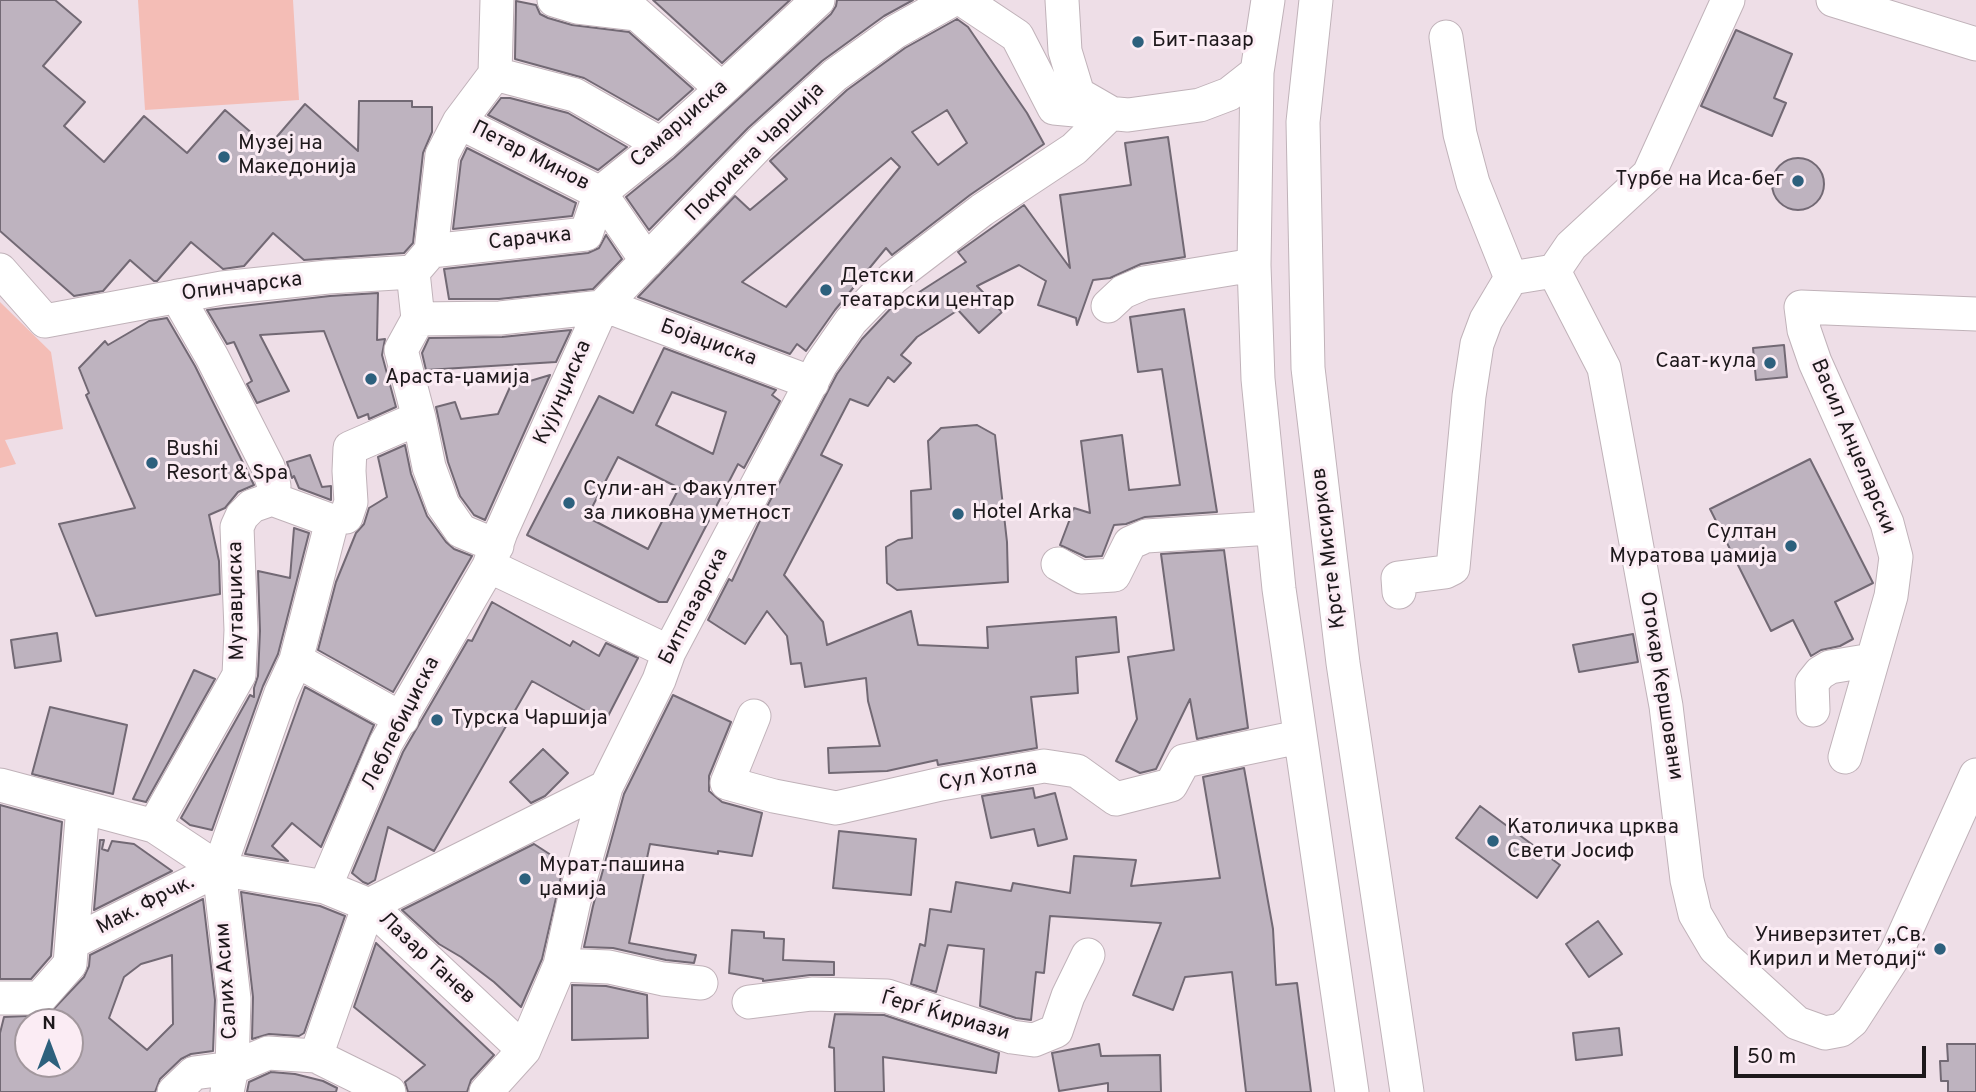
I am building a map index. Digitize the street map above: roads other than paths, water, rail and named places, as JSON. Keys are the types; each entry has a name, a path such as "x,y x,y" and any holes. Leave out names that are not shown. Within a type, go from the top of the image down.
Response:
{"street":[{"path":"497,0 495,74 459,121 442,155 422,262 418,319 401,350 429,467 443,505 461,531 493,556 669,652"},
{"path":"554,0 577,7 637,14 722,89"},
{"name":"Самарџиска","path":"600,193 661,144 818,0"},
{"name":"Покриена Чаршија","path":"658,250 762,141 835,75 895,32 952,0"},
{"path":"964,0 1017,36 1054,108 1128,115 1199,105 1229,94 1258,72"},
{"path":"1062,0 1065,51 1078,94 1111,113"},
{"path":"1268,0 1258,72 1254,265 1258,379 1271,528 1352,1092"},
{"name":"Крсте Мисирков","path":"1316,0 1303,122 1308,368 1343,663 1407,1092"},
{"path":"1398,585 1453,568 1469,396 1477,344 1486,320 1511,278 1554,271 1571,246 1649,174 1728,0"},
{"path":"1833,0 1976,44"},
{"path":"1446,37 1460,134 1474,183 1511,278"},
{"path":"495,74 575,95 661,144"},
{"path":"1199,105 1223,114 1236,125 1256,153"},
{"name":"Битпазарска","path":"486,1092 524,1050 561,965 574,901 606,787 669,652 821,364 851,321 893,278 971,218 1074,149 1111,113"},
{"name":"Петар Минов","path":"459,121 600,193"},
{"path":"600,193 658,250"},
{"name":"Сарачка","path":"422,262 586,234 600,193"},
{"name":"Кујунџиска","path":"493,556 602,307 658,250"},
{"name":"Опинчарска","path":"0,270 45,321 222,288 422,262"},
{"path":"1108,306 1123,292 1144,283 1254,265"},
{"name":"Отокар Кершовани","path":"1554,271 1604,368 1667,706 1686,880 1695,914 1715,948 1797,1023 1825,1033 1841,1030 1852,1020 1896,953 1976,775"},
{"path":"177,296 224,379 268,467 274,486 272,499 332,521 296,660 281,692 219,869"},
{"path":"418,319 500,318 602,307"},
{"name":"Бојаџиска","path":"602,307 628,314 813,383"},
{"name":"Васил Анџеларски","path":"1845,757 1891,596 1896,557 1887,523 1815,362 1804,330 1801,307 1976,314"},
{"path":"346,517 351,502 350,448 419,418"},
{"name":"Мутавџиска","path":"154,826 239,675 237,527 242,516 253,506 272,499"},
{"path":"1058,564 1081,577 1114,575 1130,543 1146,536 1271,528"},
{"name":"Леблебиџиска","path":"325,887 386,743 493,556"},
{"path":"296,660 402,719"},
{"path":"1813,710 1812,683 1820,673 1830,667 1872,660"},
{"path":"239,675 281,692"},
{"name":"Сул Хотла","path":"754,716 727,783 774,796 836,808 941,784 1044,766 1077,771 1116,799 1171,785 1184,761 1299,737"},
{"name":"Лазар Танев","path":"0,785 154,826 219,869 325,887 369,905 524,1050"},
{"path":"316,1056 369,905 606,787"},
{"path":"0,998 40,998 70,964 83,807"},
{"name":"Мак. Фрчк.","path":"73,942 219,869"},
{"name":"Салих Асим","path":"219,869 234,999 230,1080"},
{"name":"Ѓерѓ Ќириази","path":"749,1002 812,995 887,996 1012,1037 1034,1040 1056,1031 1068,996 1088,955"},
{"path":"561,965 609,967 663,979 701,983"},
{"path":"174,1092 194,1073 230,1080 268,1053 316,1056 389,1092"}],"place":[{"name":"Бит-пазар","path":"1138,42"},
{"name":"Музеј на Македонија","path":"224,157"},
{"name":"Турбе на Иса-бег","path":"1798,181"},
{"name":"Детски театарски центар","path":"826,290"},
{"name":"Саат-кула","path":"1770,363"},
{"name":"Араста-џамија","path":"371,379"},
{"name":"Bushi Resort & Spa","path":"152,463"},
{"name":"Сули-ан - Факултет за ликовна уметност","path":"569,503"},
{"name":"Hotel Arka","path":"958,514"},
{"name":"Султан Муратова џамија","path":"1791,546"},
{"name":"Турска Чаршија","path":"437,720"},
{"name":"Католичка црква Свети Јосиф","path":"1493,841"},
{"name":"Мурат-пашина џамија","path":"525,879"},
{"name":"Универзитет „Св. Кирил и Методиј“","path":"1940,949"}]}
